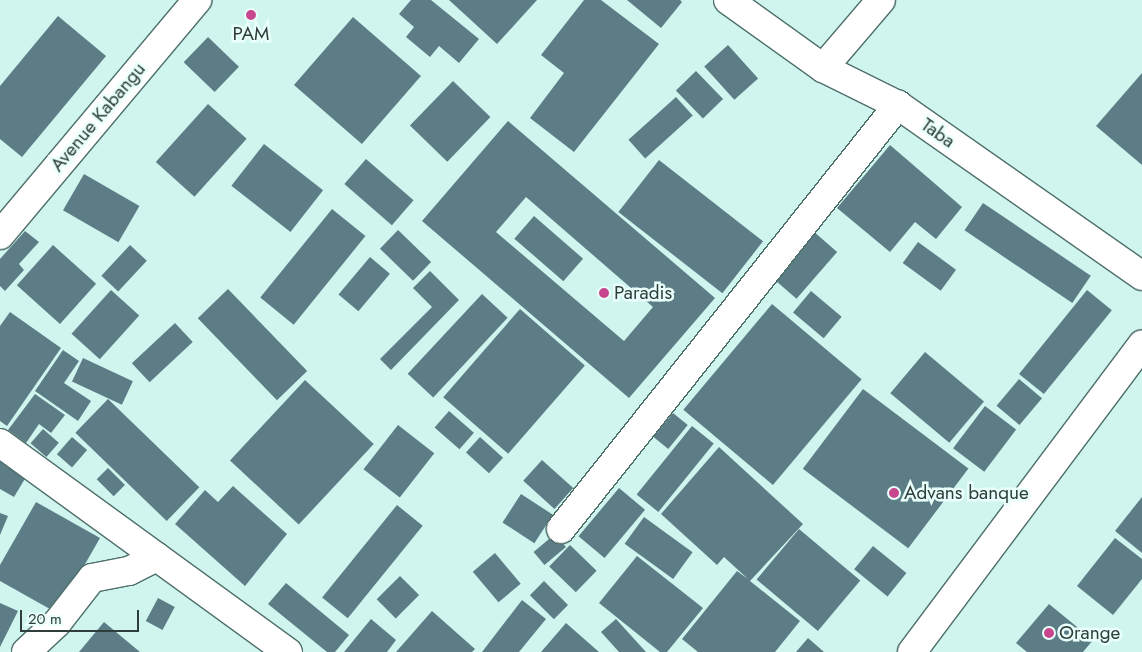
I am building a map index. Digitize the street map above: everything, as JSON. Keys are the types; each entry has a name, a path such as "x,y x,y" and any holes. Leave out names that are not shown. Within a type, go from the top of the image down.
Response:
{"street":[{"name":"Avenue Kabangu","path":"0,235 197,0"},
{"name":"Taba","path":"728,0 823,68 898,105 1142,276"},
{"path":"823,68 881,0"},
{"path":"561,529 898,105"},
{"path":"912,652 1142,344"},
{"path":"0,443 288,652"},
{"path":"26,652 57,623 92,578 130,571 157,557"}],"building":[{"path":"411,0 431,0 479,39 459,63 439,46 430,57 406,37 414,27 399,14"},
{"path":"449,0 537,0 497,44"},
{"path":"584,0 601,0 659,44 574,152 530,118 564,73 541,55"},
{"path":"627,0 680,0 682,2 661,28"},
{"path":"58,16 106,56 22,157 0,139 0,86"},
{"path":"353,17 421,76 362,144 294,85"},
{"path":"208,37 239,67 215,92 184,62"},
{"path":"728,45 758,78 734,100 704,66"},
{"path":"696,71 723,99 703,119 676,90"},
{"path":"1142,73 1142,165 1096,126"},
{"path":"453,81 490,117 447,162 410,126"},
{"path":"676,97 693,116 645,158 628,140"},
{"path":"208,104 247,139 194,197 156,162"},
{"path":"508,121 715,298 629,398 422,221","holes":["526,197 653,307 624,341 496,232"]},
{"path":"264,144 323,190 290,232 231,186"},
{"path":"890,145 962,207 936,239 915,222 890,252 837,208"},
{"path":"366,159 414,200 392,225 344,184"},
{"path":"659,160 763,241 722,293 618,212"},
{"path":"84,174 139,206 118,242 63,210"},
{"path":"983,203 1091,276 1072,303 965,230"},
{"path":"332,209 365,236 294,325 260,298"},
{"path":"534,216 583,259 563,281 514,239"},
{"path":"398,230 431,262 413,281 380,249"},
{"path":"25,231 39,242 19,264 24,270 5,291 0,286 0,259"},
{"path":"813,231 837,252 796,299 772,278"},
{"path":"918,242 956,270 941,291 903,263"},
{"path":"53,245 96,284 60,324 17,285"},
{"path":"130,245 147,261 118,291 101,276"},
{"path":"370,257 390,274 358,311 339,295"},
{"path":"430,271 459,300 391,370 380,359 432,307 413,288"},
{"path":"228,289 307,371 277,400 198,318"},
{"path":"111,290 139,315 100,359 72,334"},
{"path":"1087,290 1112,310 1044,394 1019,374"},
{"path":"811,291 842,317 824,338 793,312"},
{"path":"482,294 508,318 433,398 408,374"},
{"path":"772,304 862,379 773,485 683,410"},
{"path":"520,309 585,365 508,454 443,397"},
{"path":"10,312 61,348 7,426 0,421 0,326"},
{"path":"175,323 193,342 150,382 132,363"},
{"path":"63,350 79,361 64,383 91,401 78,421 35,391"},
{"path":"925,352 984,401 949,443 890,393"},
{"path":"83,358 133,381 122,405 72,382"},
{"path":"1019,379 1042,398 1019,425 997,406"},
{"path":"305,380 374,444 299,525 230,460"},
{"path":"863,389 968,468 908,548 803,469"},
{"path":"35,394 65,415 51,433 39,424 26,443 8,430"},
{"path":"108,399 199,487 167,521 75,433"},
{"path":"985,406 1016,429 984,472 953,448"},
{"path":"449,411 474,433 459,449 435,428"},
{"path":"673,413 688,425 668,449 653,437"},
{"path":"398,425 434,453 400,497 364,469"},
{"path":"692,426 714,444 658,512 637,494"},
{"path":"43,429 59,443 46,457 31,443"},
{"path":"72,437 87,450 72,467 57,454"},
{"path":"480,437 503,458 489,473 466,453"},
{"path":"719,447 803,524 750,581 800,621 775,652 698,652 682,639 737,571 748,579 724,557 717,565 661,514"},
{"path":"0,449 32,467 14,497 0,489"},
{"path":"542,460 573,488 554,509 523,481"},
{"path":"108,468 125,485 114,496 97,479"},
{"path":"233,486 287,534 245,586 175,524 205,490 218,502"},
{"path":"619,488 645,510 605,558 579,536"},
{"path":"521,494 553,515 534,543 502,523"},
{"path":"1142,497 1142,553 1115,531"},
{"path":"36,502 100,538 57,613 0,581 0,565"},
{"path":"397,505 423,526 348,618 322,597"},
{"path":"0,513 8,516 0,535"},
{"path":"644,517 693,552 673,579 625,544"},
{"path":"799,529 860,580 818,631 757,580"},
{"path":"555,534 566,547 544,565 534,552"},
{"path":"1115,538 1142,559 1142,579 1113,615 1077,586"},
{"path":"570,545 597,571 576,592 549,567"},
{"path":"873,546 906,573 888,596 854,569"},
{"path":"495,553 521,584 498,602 473,572"},
{"path":"637,556 703,608 667,652 660,652 599,603"},
{"path":"400,576 419,595 396,618 377,599"},
{"path":"544,581 568,605 554,619 530,595"},
{"path":"286,583 349,635 335,652 327,652 268,604"},
{"path":"158,598 175,607 163,630 146,621"},
{"path":"522,600 546,619 519,652 482,652"},
{"path":"0,603 18,611 0,647"},
{"path":"1049,604 1093,640 1083,652 1027,652 1016,643"},
{"path":"432,611 475,649 472,652 396,652"},
{"path":"371,619 396,640 387,652 344,652"},
{"path":"616,619 646,652 619,652 601,632"},
{"path":"104,622 140,652 79,652"},
{"path":"566,623 599,652 541,652"},
{"path":"808,638 824,652 796,652"}],"place":[{"name":"PAM","path":"251,15"},
{"name":"Paradis","path":"604,293"},
{"name":"Advans banque","path":"894,493"},
{"name":"Orange","path":"1049,633"}]}
